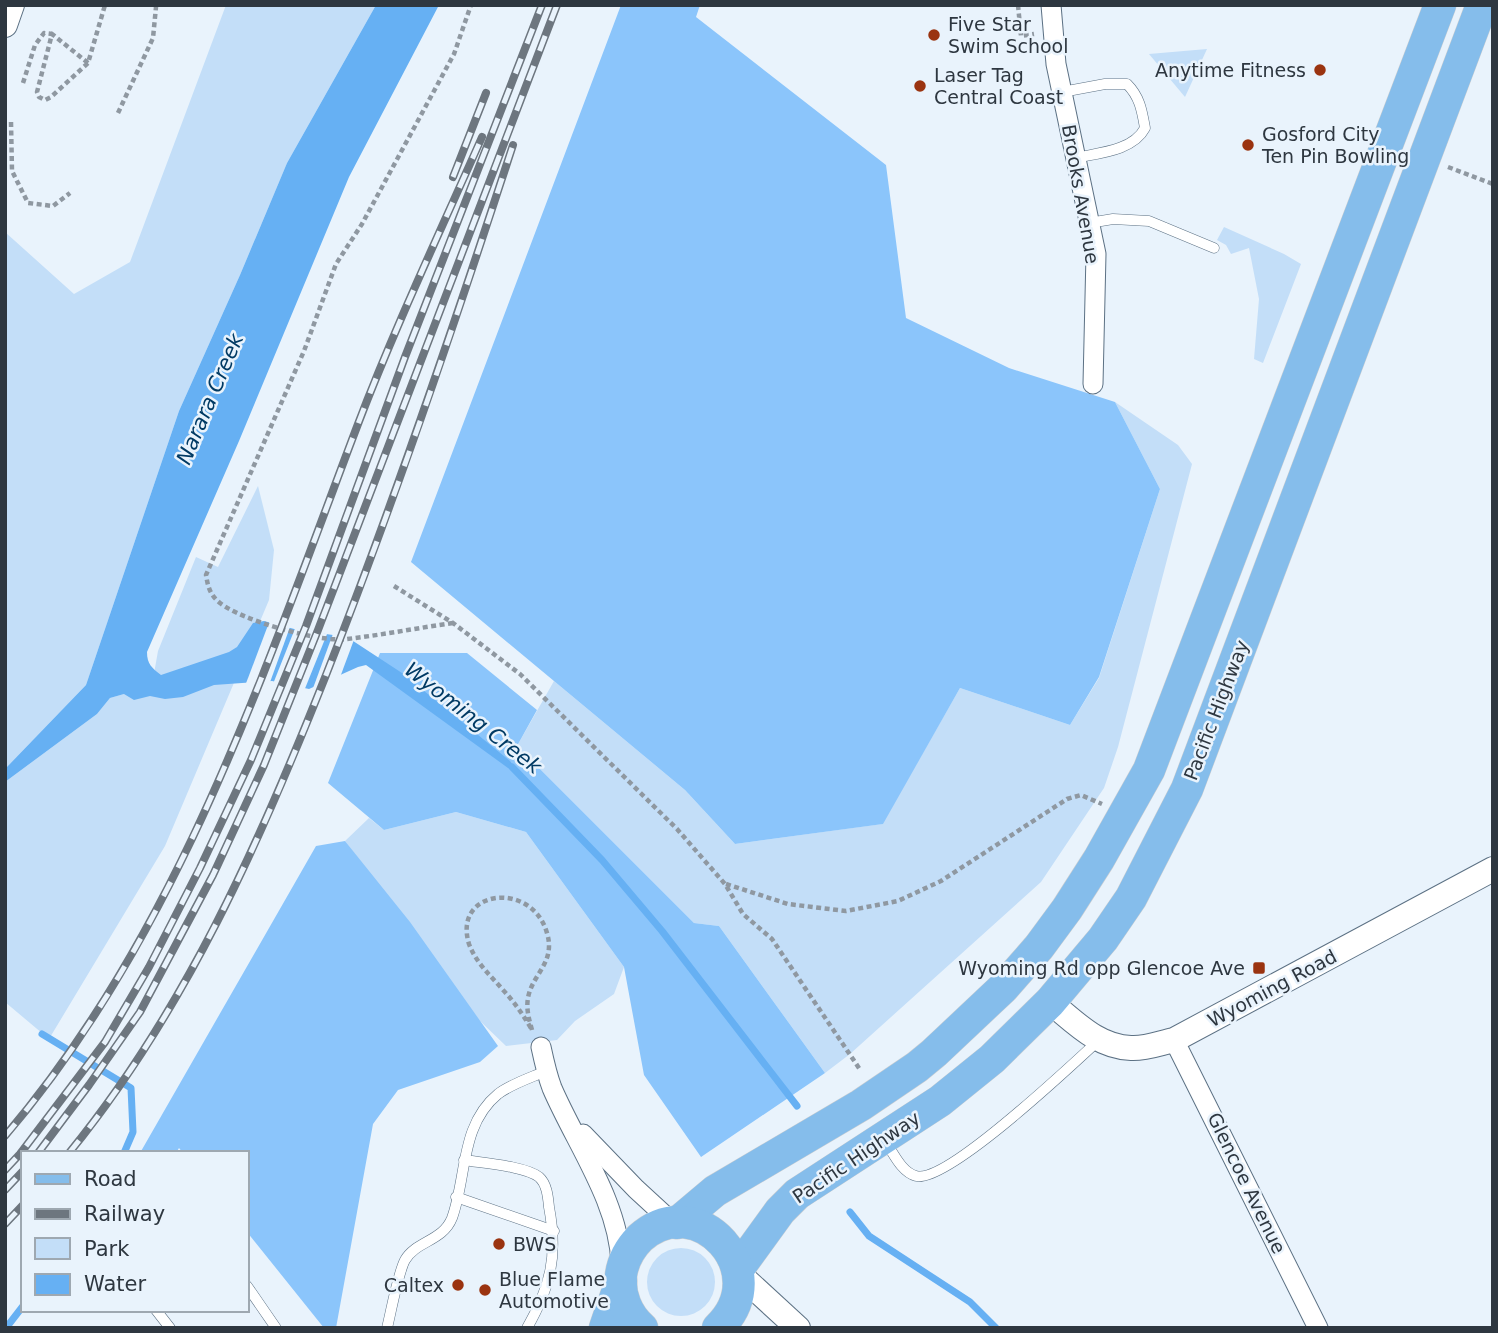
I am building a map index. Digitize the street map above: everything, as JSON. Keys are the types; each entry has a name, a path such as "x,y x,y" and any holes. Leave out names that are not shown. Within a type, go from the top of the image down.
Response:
{"main road":[{"name":"Pacific Highway","path":"621,1277 628,1254 639,1239 655,1228 675,1223 715,1191 860,1105 934,1054 1003,988 1068,909 1149,770 1440,5"},
{"name":"Pacific Highway","path":"738,1271 780,1212 797,1194 940,1101 992,1059 1050,1002 1103,939 1131,898 1187,789 1482,5"},
{"path":"934,1054 966,1042 1006,1010 1021,1002 1037,998 1050,1002"},
{"path":"675,1223 701,1227 718,1237 730,1251 738,1271 739,1288 734,1306 718,1328"},
{"path":"605,1328 621,1277"},
{"path":"621,1277 627,1309 642,1328"}],"street":[{"path":"5,25 12,5"},
{"name":"Brooks Avenue","path":"1051,5 1052,31 1062,93 1096,254 1093,384"},
{"name":"Wyoming Road","path":"1050,1002 1099,1040 1131,1048 1174,1040 1493,869"},
{"path":"536,1038 546,1071 585,1153 616,1228 621,1252 621,1277"},
{"name":"Glencoe Avenue","path":"1174,1040 1318,1328"},
{"path":"566,1115 636,1189 675,1223"},
{"path":"738,1271 797,1328"}],"lane":[{"path":"1062,93 1105,83 1127,85 1136,93 1141,107 1144,128 1136,140 1127,145 1075,158"},
{"path":"1089,223 1113,219 1149,220 1214,248"},
{"path":"883,1139 904,1169 916,1176 927,1176 980,1143 1042,1094 1099,1040"},
{"path":"387,1328 405,1261 414,1251 443,1233 452,1218 475,1123 491,1101 505,1089 546,1071"},
{"path":"464,1160 527,1171 538,1176 546,1188 554,1231 551,1275 540,1305 527,1328"},
{"path":"456,1197 554,1231"},
{"path":"248,1287 276,1328"},
{"path":"158,1312 170,1328"}],"path":[{"path":"52,34 37,92 39,97 45,100 88,63 105,5"},
{"path":"118,113 153,38 156,7 153,5"},
{"path":"453,623 344,640 290,631 250,620 220,603 209,592 206,575 304,351 336,264 362,224 454,54 471,5"},
{"path":"1018,5 1021,36 1052,31"},
{"path":"23,83 34,45 44,33 52,34 88,63"},
{"path":"11,121 12,171 28,203 53,206 70,193"},
{"path":"1425,158 1493,184"},
{"path":"394,586 453,623 520,674 677,829 725,884 743,914 772,939 861,1071"},
{"path":"725,884 788,904 846,911 898,901 941,881 1067,799 1081,795 1103,805"},
{"path":"497,897 513,897 530,906 547,933 547,960 528,996 528,1015 536,1038 515,1004 479,962 468,938 467,925 472,912 481,904 497,897"}],"green space":[{"path":"226,5 376,5 287,163 179,411 86,685 5,769 5,232 74,294 130,262"},
{"path":"1207,49 1185,97 1149,54"},
{"path":"1224,227 1301,264 1263,363 1254,359 1259,299 1249,248 1231,254 1226,245 1217,240"},
{"path":"1115,402 1178,445 1192,464 1118,747 1104,788 1041,882 850,1054 825,1073 719,926 694,923 517,746 554,681 685,790 735,844 882,824 960,688 1070,725 1099,678 1160,489"},
{"path":"258,486 274,550 269,600 165,846 49,1039 5,1002 5,782 97,714 110,698 124,694 150,696 158,651 196,557 218,567"},
{"path":"456,812 526,832 624,967 614,994 575,1021 557,1040 506,1046 480,1021 345,841 369,818 384,830"},
{"path":"674,1248 688,1248 700,1253 710,1263 715,1282 710,1301 700,1311 688,1316 674,1316 662,1311 652,1301 647,1289 647,1275 652,1263 662,1253"}],"shaded area":[{"path":"621,5 700,5 696,17 886,165 906,318 1009,368 1115,402 1160,489 1099,677 1070,725 960,688 883,824 735,844 685,790 411,562"},
{"path":"380,653 467,653 537,710 517,746 694,923 719,926 825,1073 701,1157 644,1075 624,967 526,832 456,812 384,830 328,783"},
{"path":"345,841 410,922 498,1046 480,1062 398,1090 373,1124 336,1328 324,1328 248,1233 248,1151 181,1151 179,1148 177,1151 141,1151 316,846"}],"water":[{"name":"Narara Creek","path":"376,5 439,5 349,177 147,656 151,665 161,675 229,652 237,647 253,623 264,621 298,630 347,637 402,673 510,761 518,772 508,768 366,665 309,689 272,681 214,685 183,697 165,699 150,696 134,700 124,694 110,698 97,714 5,782 5,769 86,685 179,411 287,163"}],"pier":[{"path":"270,620 290,627 269,685 245,686"},
{"path":"296,626 327,634 304,691 273,684"},
{"path":"334,631 355,637 339,680 312,691"}],"waterway":[{"name":"Wyoming Creek","path":"512,767 602,860 662,931 797,1106"},
{"path":"42,1034 131,1088 133,1132 125,1151"},
{"name":"Wyoming Creek","path":"850,1212 869,1236 970,1302 996,1328"},
{"path":"6,1328 21,1309"}],"railway":[{"path":"22,1151 105,1042 149,967 251,760 306,626 405,357 542,5"},
{"path":"40,1151 140,1012 213,875 264,765 557,5"},
{"path":"453,177 486,93"},
{"path":"5,1136 67,1057 121,973 169,886 212,796 288,611 372,388 482,137"},
{"path":"71,1151 111,1099 184,984 216,924 274,801 376,543 447,345 513,145"},
{"path":"5,1170 21,1153"},
{"path":"5,1190 21,1173"},
{"path":"5,1224 21,1207"}],"place":[{"name":"Five Star Swim School","path":"934,35"},
{"name":"Anytime Fitness","path":"1320,70"},
{"name":"Laser Tag Central Coast","path":"920,86"},
{"name":"Gosford City Ten Pin Bowling","path":"1248,145"},
{"name":"Wyoming Rd opp Glencoe Ave","path":"1259,968"},
{"name":"BWS","path":"499,1244"},
{"name":"Caltex","path":"458,1285"},
{"name":"Blue Flame Automotive","path":"485,1290"}]}
